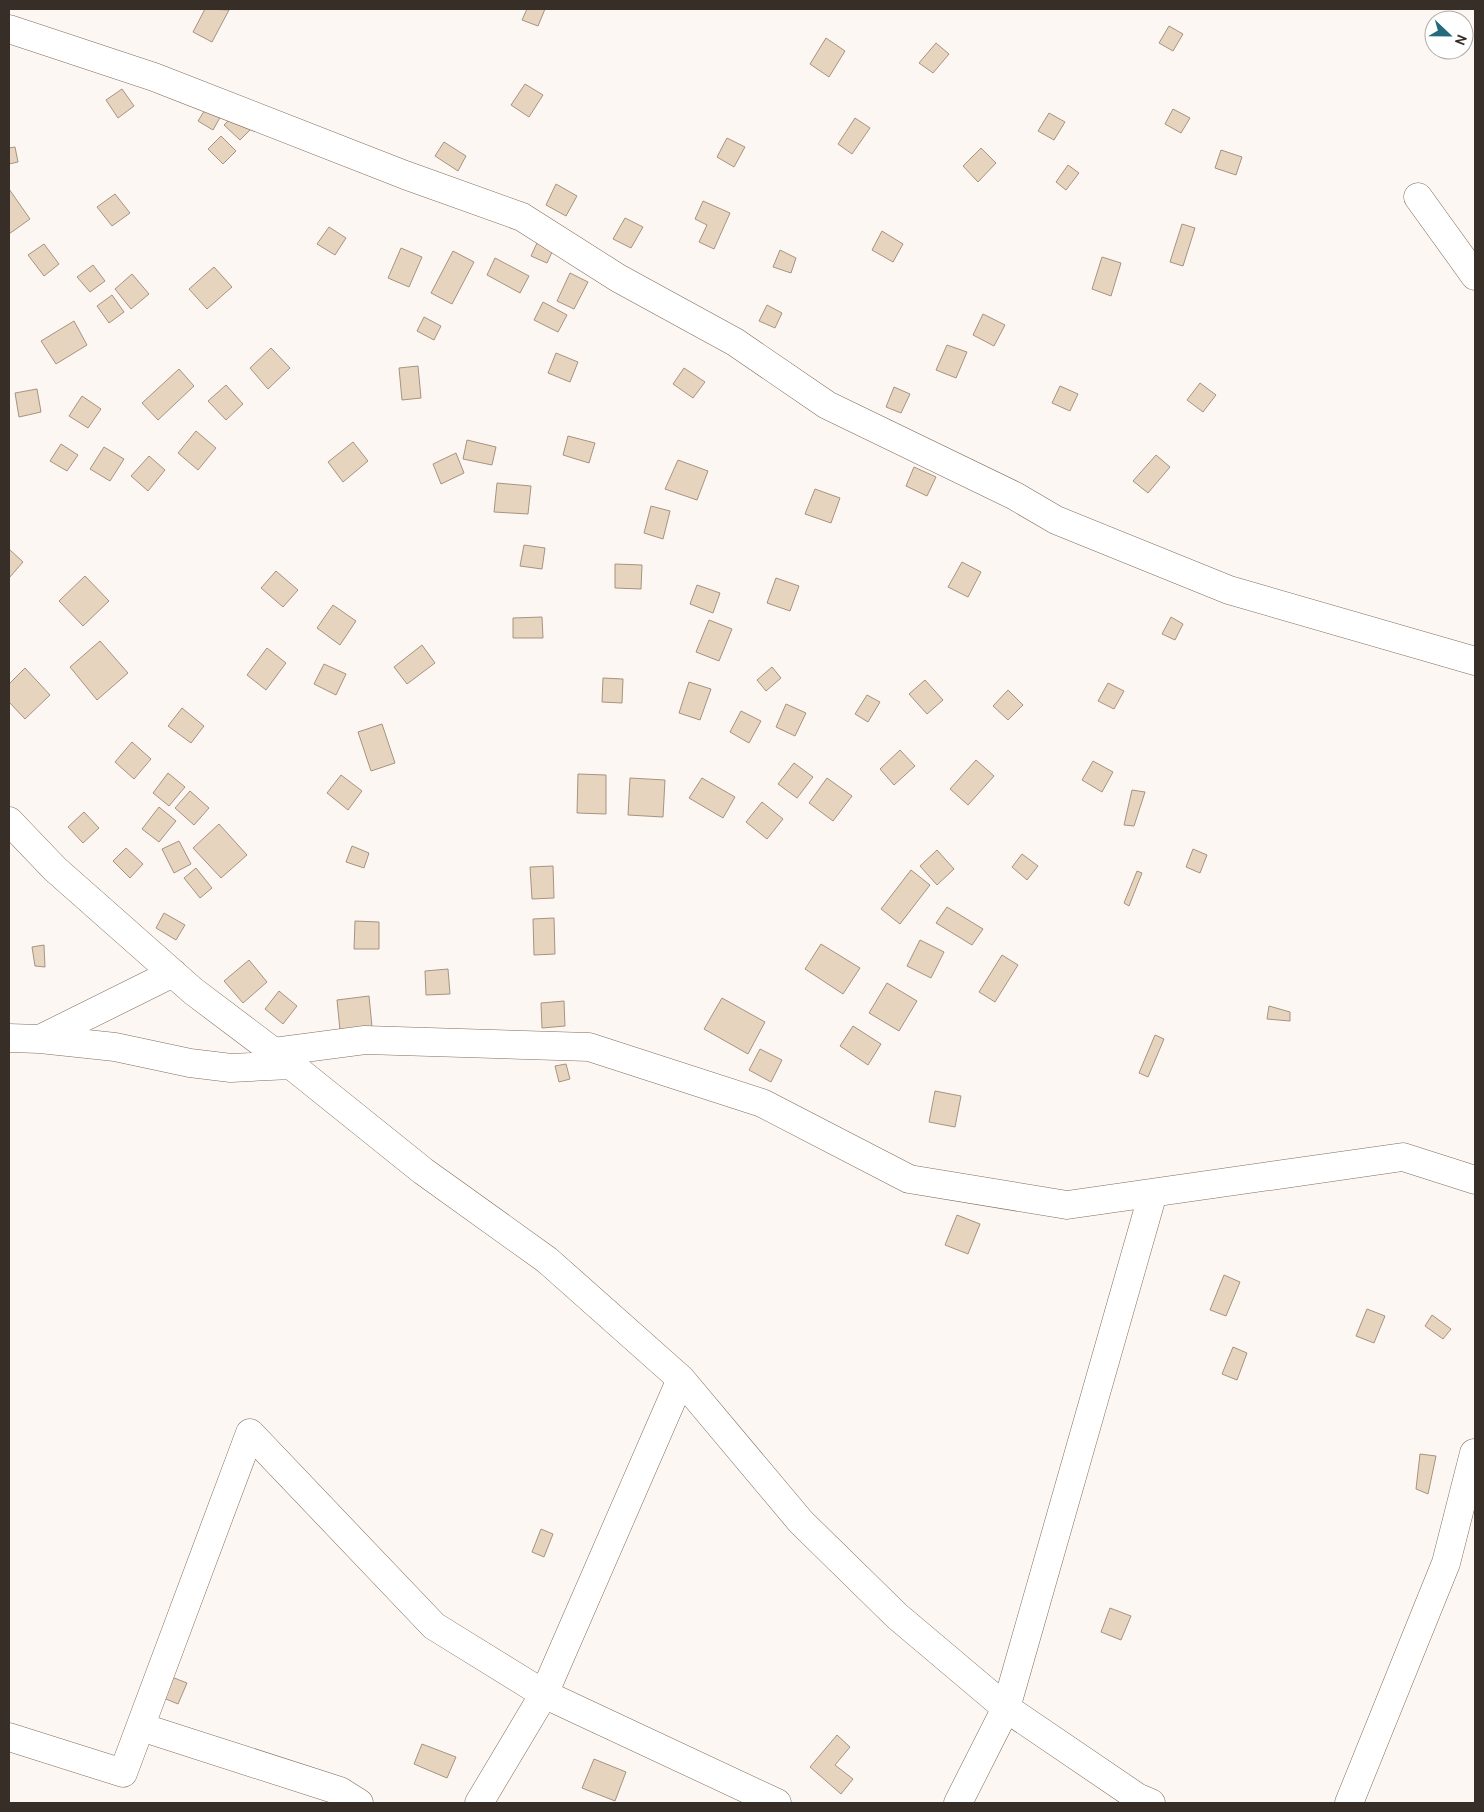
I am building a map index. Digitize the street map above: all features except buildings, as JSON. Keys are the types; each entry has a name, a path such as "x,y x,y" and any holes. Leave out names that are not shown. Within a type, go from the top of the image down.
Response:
{"street":[{"path":"9,29 154,77 405,175 522,217 618,278 735,342 827,405 1015,496 1056,520 1229,590 1475,661"},
{"path":"1418,197 1475,276"},
{"path":"9,821 55,868 193,991 282,1058 423,1172 547,1260 680,1379 801,1522 898,1616 1006,1708 1137,1797 1151,1803"},
{"path":"9,1053 173,973"},
{"path":"9,1038 40,1039 115,1047 231,1068 365,1040 589,1047 762,1103 909,1178 1067,1205 1403,1157 1475,1180"},
{"path":"958,1803 1006,1708 1153,1193"},
{"path":"479,1803 544,1694 680,1379"},
{"path":"9,1736 123,1773 250,1432 434,1626 544,1694 777,1803"},
{"path":"1349,1803 1446,1563 1474,1454"},
{"path":"140,1727 340,1791 359,1803"}]}
